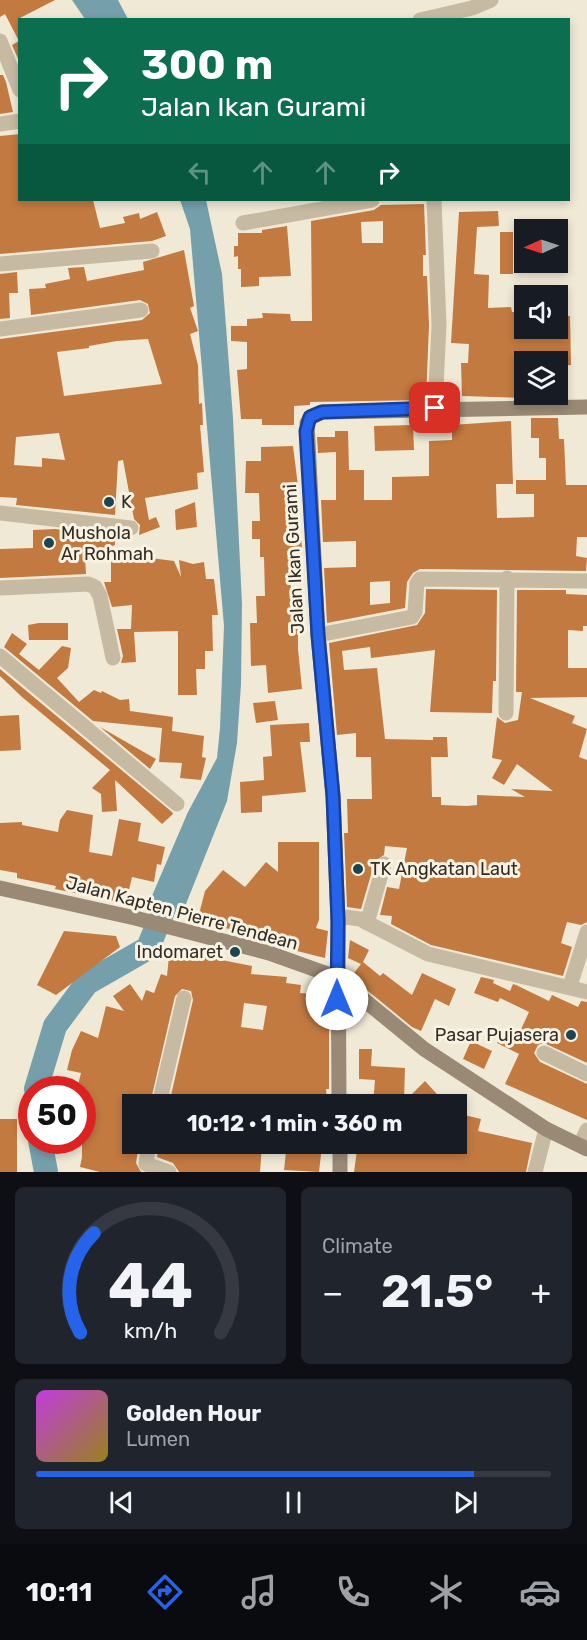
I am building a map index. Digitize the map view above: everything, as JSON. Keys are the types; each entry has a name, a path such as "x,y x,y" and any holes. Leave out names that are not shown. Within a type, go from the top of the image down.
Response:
{"main road":[{"name":"Jalan Ikan Gurami","path":"339,1094 336,977 338,921 333,796 318,635 306,431 310,417 322,412 435,408 587,407"},
{"name":"Jalan Kapten Pierre Tendean","path":"0,888 135,918 269,953 336,977 424,1049 546,1129 583,1147"},
{"path":"339,1154 340,1172"}],"street":[{"path":"429,18 472,8 491,0"},
{"path":"0,40 18,85"},
{"path":"0,124 18,121"},
{"path":"243,223 366,201"},
{"path":"434,201 439,325 435,408"},
{"path":"0,264 152,250"},
{"path":"0,329 141,310"},
{"path":"0,513 131,528"},
{"path":"318,635 414,616 417,583 420,579 507,578 587,581"},
{"path":"506,713 507,578"},
{"path":"0,588 92,584 100,596 113,658"},
{"path":"0,656 177,804"},
{"path":"367,923 384,864"},
{"path":"338,921 351,918 367,923 428,954 570,986 587,992"},
{"path":"570,986 587,932"},
{"path":"161,1094 184,998"},
{"path":"544,1053 587,1074"},
{"path":"535,1172 546,1129"},
{"path":"583,1147 587,1130"},
{"path":"148,1154 146,1164 170,1172"}],"water":[{"path":"72,0 118,0 127,18 84,18"},
{"path":"180,201 206,201 222,274 233,418 242,604 241,684 237,743 227,801 182,914 148,905 188,812 217,758 224,626 190,229"}],"building":[{"path":"0,0 55,0 18,18 18,39 5,14 0,17"},
{"path":"18,42 18,58 12,45"},
{"path":"0,75 3,75 6,82 13,112 0,114"},
{"path":"18,134 18,201 93,201 100,228 125,223 123,217 139,213 140,219 157,212 166,236 152,241 0,254 0,136"},
{"path":"424,204 426,255 423,255 423,276 427,276 429,325 426,400 310,402 310,405 294,406 294,425 262,425 262,419 241,419 237,370 247,369 247,342 231,341 231,326 247,326 247,319 263,318 262,313 290,314 291,321 312,321 311,221 374,210 381,205","holes":["383,221 383,243 362,243 361,222"]},
{"path":"498,211 499,226 477,227 474,274 489,275 488,308 511,307 514,312 514,339 568,339 568,316 570,316 571,365 568,365 568,351 514,351 514,398 462,396 461,363 468,363 469,344 451,343 459,212"},
{"path":"287,226 291,276 259,277 259,286 241,287 238,256 234,257 234,246 238,246 238,233 262,233 262,230"},
{"path":"500,232 513,232 513,274 500,274"},
{"path":"184,250 194,306 190,308 198,331 190,334 198,365 199,404 202,403 203,425 200,425 204,472 197,473 198,489 145,498 149,520 156,517 160,527 139,535 140,525 134,519 123,460 118,461 115,515 16,505 17,498 0,497 0,339 142,320 150,313 148,304 140,300 31,315 29,289 46,288 45,284 70,279 68,268 84,267 87,281 144,270 143,262","holes":["148,339 162,384 64,396 57,352 89,348 89,346 117,341","59,433 65,460 42,458 42,467 14,465 16,437"]},
{"path":"17,272 18,293 9,293 10,318 0,319 0,274"},
{"path":"531,418 558,418 559,439 564,439 566,485 587,485 587,537 577,537 576,556 587,558 586,571 420,569 413,573 407,582 405,608 327,623 324,568 356,567 356,541 323,542 321,500 336,500 336,452 318,453 317,437 335,437 335,431 348,431 349,470 364,470 364,500 392,500 392,477 429,476 429,441 452,440 452,425 511,421 513,484 496,484 497,518 534,517 534,494 516,494 516,480 546,480 546,458 539,458 539,438 531,438","holes":["390,581 390,603 370,605 370,582"]},
{"path":"413,425 414,450 375,451 374,426"},
{"path":"293,446 298,486 297,537 301,536 302,548 300,566 290,567 291,595 301,595 302,613 298,613 298,649 302,689 268,693 266,665 251,666 250,623 257,623 256,596 265,596 264,557 260,557 260,539 252,539 252,521 260,521 259,493 245,493 246,461 261,461 261,447"},
{"path":"195,502 197,527 176,530 175,510"},
{"path":"55,529 115,536 115,545 85,557 86,574 0,578 0,549 33,548 33,530"},
{"path":"135,556 174,561 181,577 179,560 193,564 204,562 206,579 214,579 218,615 212,615 213,651 205,651 205,669 196,669 197,695 178,695 178,631 134,632 136,662 121,663 123,656 117,629 131,629 132,605 112,607 104,582 111,582 111,557"},
{"path":"426,589 497,590 496,681 493,681 492,713 430,712 435,650 371,658 370,647 342,651 344,670 377,668 385,739 433,740 433,737 447,737 448,757 431,757 432,797 441,797 441,805 467,806 477,805 477,795 525,797 511,789 553,791 517,764 504,785 492,778 502,760 492,758 497,717 505,723 518,720 522,692 516,692 517,590 566,590 566,594 587,595 587,626 583,626 583,631 568,630 568,668 587,668 587,697 530,698 575,716 572,723 587,729 579,757 587,760 587,922 581,925 567,922 561,943 572,947 563,976 431,945 391,924 392,916 380,915 387,887 399,889 407,848 385,846 384,855 375,861 361,909 347,907 344,833 348,833 347,799 372,799 371,757 356,757 356,733 337,735 329,643 417,625 425,613"},
{"path":"68,623 68,640 29,640 28,625"},
{"path":"12,633 27,644 19,654 39,670 62,646 71,648 68,668 57,678 79,702 94,690 101,693 102,691 120,700 129,699 130,711 173,717 172,731 204,736 202,757 206,758 201,780 180,778 182,763 159,762 162,728 93,721 4,647"},
{"path":"0,669 173,814 162,824 115,780 117,811 102,812 101,794 92,788 110,770 22,697 0,676"},
{"path":"275,701 278,720 256,723 253,703"},
{"path":"19,715 21,750 0,751 0,716"},
{"path":"309,723 310,742 300,742 306,792 262,796 262,812 241,813 240,782 264,780 263,757 272,756 270,725"},
{"path":"100,727 156,759 150,769"},
{"path":"67,810 93,815 89,852 112,856 119,819 141,823 138,841 165,847 161,865 157,864 154,882 132,877 126,903 55,889 56,886 17,878 17,873 0,870 0,823 22,822 22,825 58,832 60,820"},
{"path":"278,842 319,842 319,920 316,928 328,931 325,958 285,948 266,940 266,937 197,922 205,891 223,870 245,887 266,862 278,872"},
{"path":"64,931 116,936 120,947 56,995 37,985"},
{"path":"350,940 369,950 363,962 380,976 383,973 412,995 422,973 456,989 449,1006 435,999 421,1031 412,1027 351,977 361,964 348,958"},
{"path":"196,955 252,966 251,974 287,977 286,983 301,985 300,993 315,994 314,1000 322,1003 321,1014 326,1013 327,1025 329,1025 329,1089 326,1089 326,1094 171,1094 193,1000 191,991 182,989 175,996 152,1094 122,1094 122,1154 137,1154 136,1163 141,1172 100,1172 80,1167 82,1154 96,1154 96,1076 80,1076 81,1073 67,1070 72,1050 81,1031 98,1038 106,1006 124,1011 113,996 130,984 142,1001 146,990 154,993 161,974 167,976 169,956 195,959","holes":["244,1003 267,1006 263,1030 241,1027"]},
{"path":"481,977 494,980 493,983 510,991 513,984 516,985 549,1001 552,995 578,1007 581,1001 587,1002 587,1063 544,1043 538,1045 534,1053 540,1062 587,1084 587,1120 505,1084 519,1054 497,1043 503,1031 517,1038 529,1012 500,998 498,1002 474,993"},
{"path":"471,1041 492,1051 484,1069 463,1059"},
{"path":"359,1049 372,1049 371,1066 405,1068 404,1094 374,1094 375,1080 359,1079"},
{"path":"425,1081 437,1094 412,1094"},
{"path":"467,1116 481,1119 478,1131 532,1143 526,1172 354,1172 356,1154 467,1154"},
{"path":"0,1119 17,1119 17,1172 0,1172"},
{"path":"157,1154 261,1154 260,1172 179,1172 173,1163 157,1157"},
{"path":"286,1154 321,1154 319,1172 284,1170"}],"waterway":[{"path":"40,1076 55,1026 87,983 148,948 176,879"},
{"path":"43,1154 46,1172"}],"place":[{"name":"K","path":"109,502"},
{"name":"Mushola Ar Rohmah","path":"49,543"},
{"name":"TK Angkatan Laut","path":"358,869"},
{"name":"Indomaret","path":"235,952"},
{"name":"Pasar Pujasera","path":"571,1035"}],"route":[{"path":"337,999 338,921 333,796 318,635 307,423 310,417 322,412 435,408"}]}
